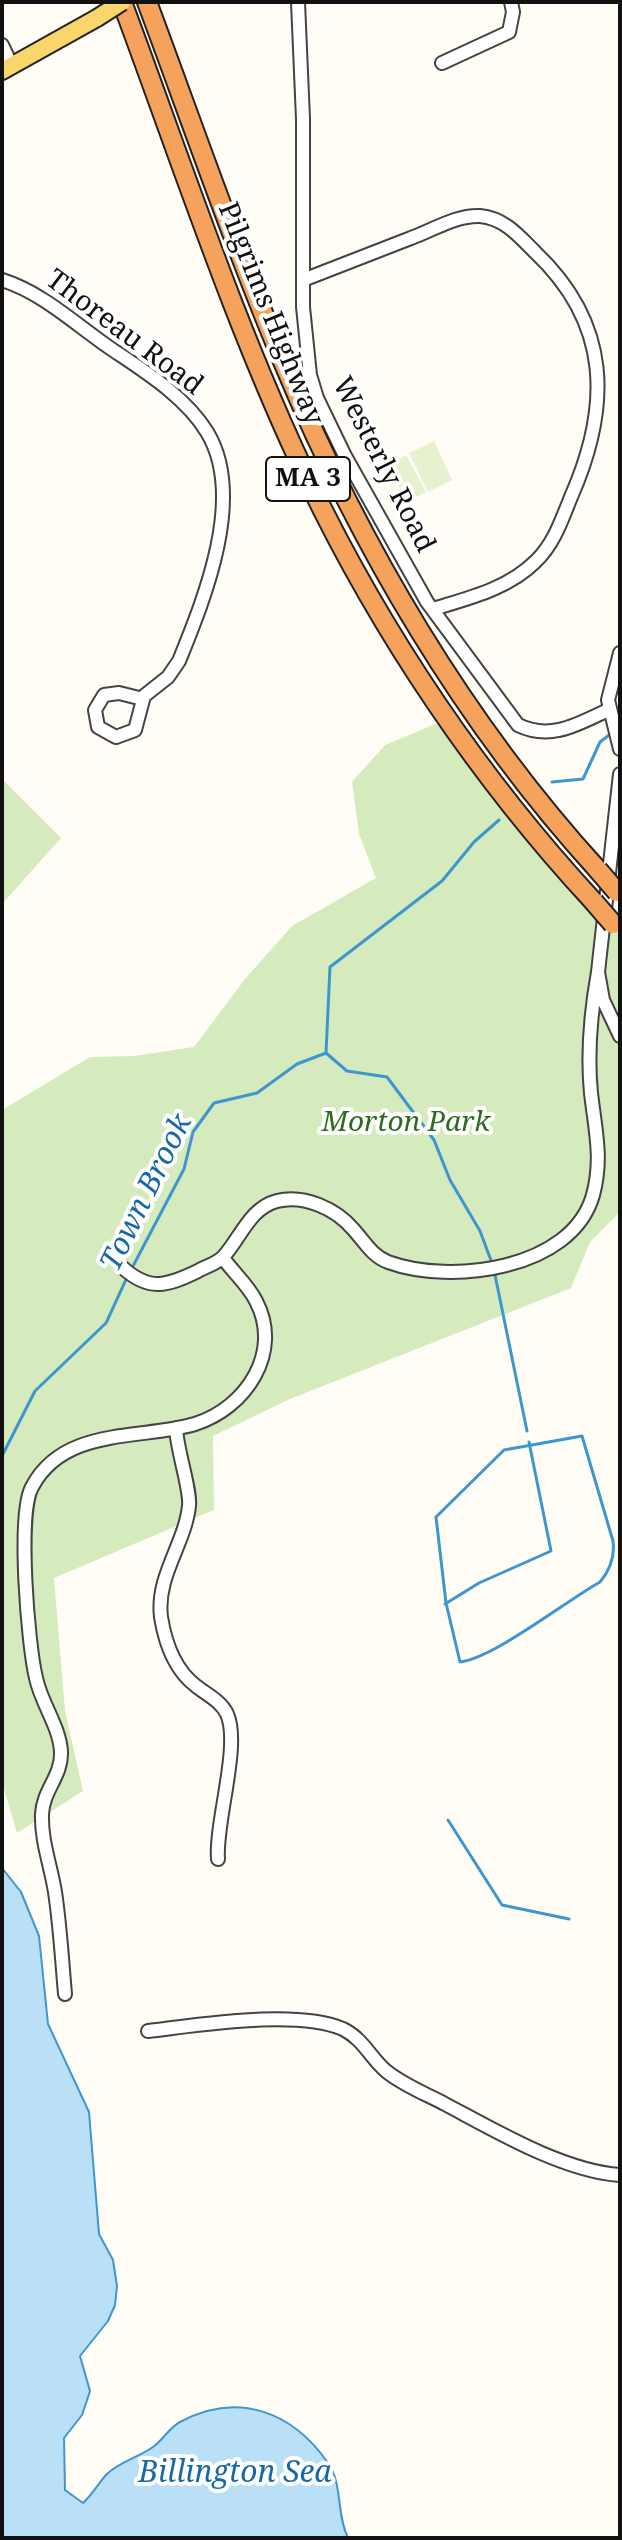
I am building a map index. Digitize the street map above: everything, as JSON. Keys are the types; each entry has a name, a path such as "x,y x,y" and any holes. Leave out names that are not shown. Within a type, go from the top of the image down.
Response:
{"highway":[{"name":"Pilgrims Highway","path":"122,2 230,296 310,484 420,677 514,808 617,928"},
{"name":"Pilgrims Highway","path":"147,2 283,363 360,527 431,647 474,710 520,775 618,894"}],"main road":[{"path":"7,68 122,2"}],"street":[{"name":"Westerly Road","path":"298,2 303,119 303,280 310,375 317,398 345,456 433,609 518,725 533,732 547,733 609,714"},
{"path":"442,63 509,32 511,2"},
{"path":"2,45 7,68"},
{"path":"303,280 457,219 485,216 505,224 554,271 575,302 591,336 599,380 596,423 579,481 553,539 535,562 516,578 488,592 433,609"},
{"name":"Thoreau Road","path":"2,280 27,289 146,372 197,418 217,451 223,506 212,564 179,661 143,699"},
{"path":"619,745 609,714 610,683 620,653"},
{"path":"122,1267 133,1277 151,1285 172,1284 223,1258 257,1212 277,1201 297,1199 322,1207 343,1219 377,1257 432,1270 485,1271 500,1268 564,1236 581,1219 592,1200 600,1149 590,1077 591,1025 620,774"},
{"path":"598,972 603,1000 620,1036"},
{"path":"65,1994 57,1909 42,1816 46,1791 59,1771 61,1750 36,1678 23,1535 26,1503 38,1477 66,1454 115,1435 176,1428 206,1420 224,1409 257,1376 263,1363 265,1345 261,1311 253,1295 223,1258"},
{"path":"176,1428 179,1462 190,1504 165,1577 161,1615 168,1644 179,1668 220,1705 230,1722 226,1798 219,1829 218,1859"},
{"path":"148,2031 303,2018 342,2029 361,2040 384,2070 401,2081 521,2144 603,2174 620,2175"}],"green space":[{"path":"434,441 452,480 428,492 409,453"},
{"path":"406,455 426,492 407,502 387,465"},
{"name":"Morton Park","path":"445,720 620,924 620,1212 590,1242 571,1288 290,1399 213,1436 214,1510 54,1578 65,1711 83,1791 17,1833 2,1782 2,1110 90,1057 134,1056 194,1047 245,979 292,926 376,878 359,834 352,782 385,745"},
{"path":"2,779 61,838 2,904"}],"water":[{"name":"Billington Sea","path":"2,1868 21,1892 39,1936 48,2024 89,2112 99,2234 113,2260 117,2286 115,2305 108,2321 80,2356 90,2391 82,2415 64,2438 65,2490 83,2503 111,2471 153,2447 180,2422 201,2413 222,2408 262,2411 298,2430 328,2463 333,2471 348,2538 2,2538"}],"waterway":[{"name":"Town Brook","path":"552,782 583,779 600,742 613,732"},
{"name":"Town Brook","path":"132,1268 184,1169 193,1132 214,1103 257,1093 297,1064 326,1053 330,967 442,881 474,842 499,820"},
{"path":"326,1053 347,1071 387,1077 434,1140 450,1180 480,1231 492,1263"},
{"path":"494,1270 527,1431"},
{"name":"Town Brook","path":"2,1456 35,1391 106,1323 128,1275"},
{"path":"582,1436 613,1541 607,1573 600,1582 510,1640 460,1662 446,1603 436,1517 504,1450 582,1436"},
{"path":"445,1604 479,1583 551,1551 529,1442"},
{"path":"448,1820 502,1905 569,1919"}]}
